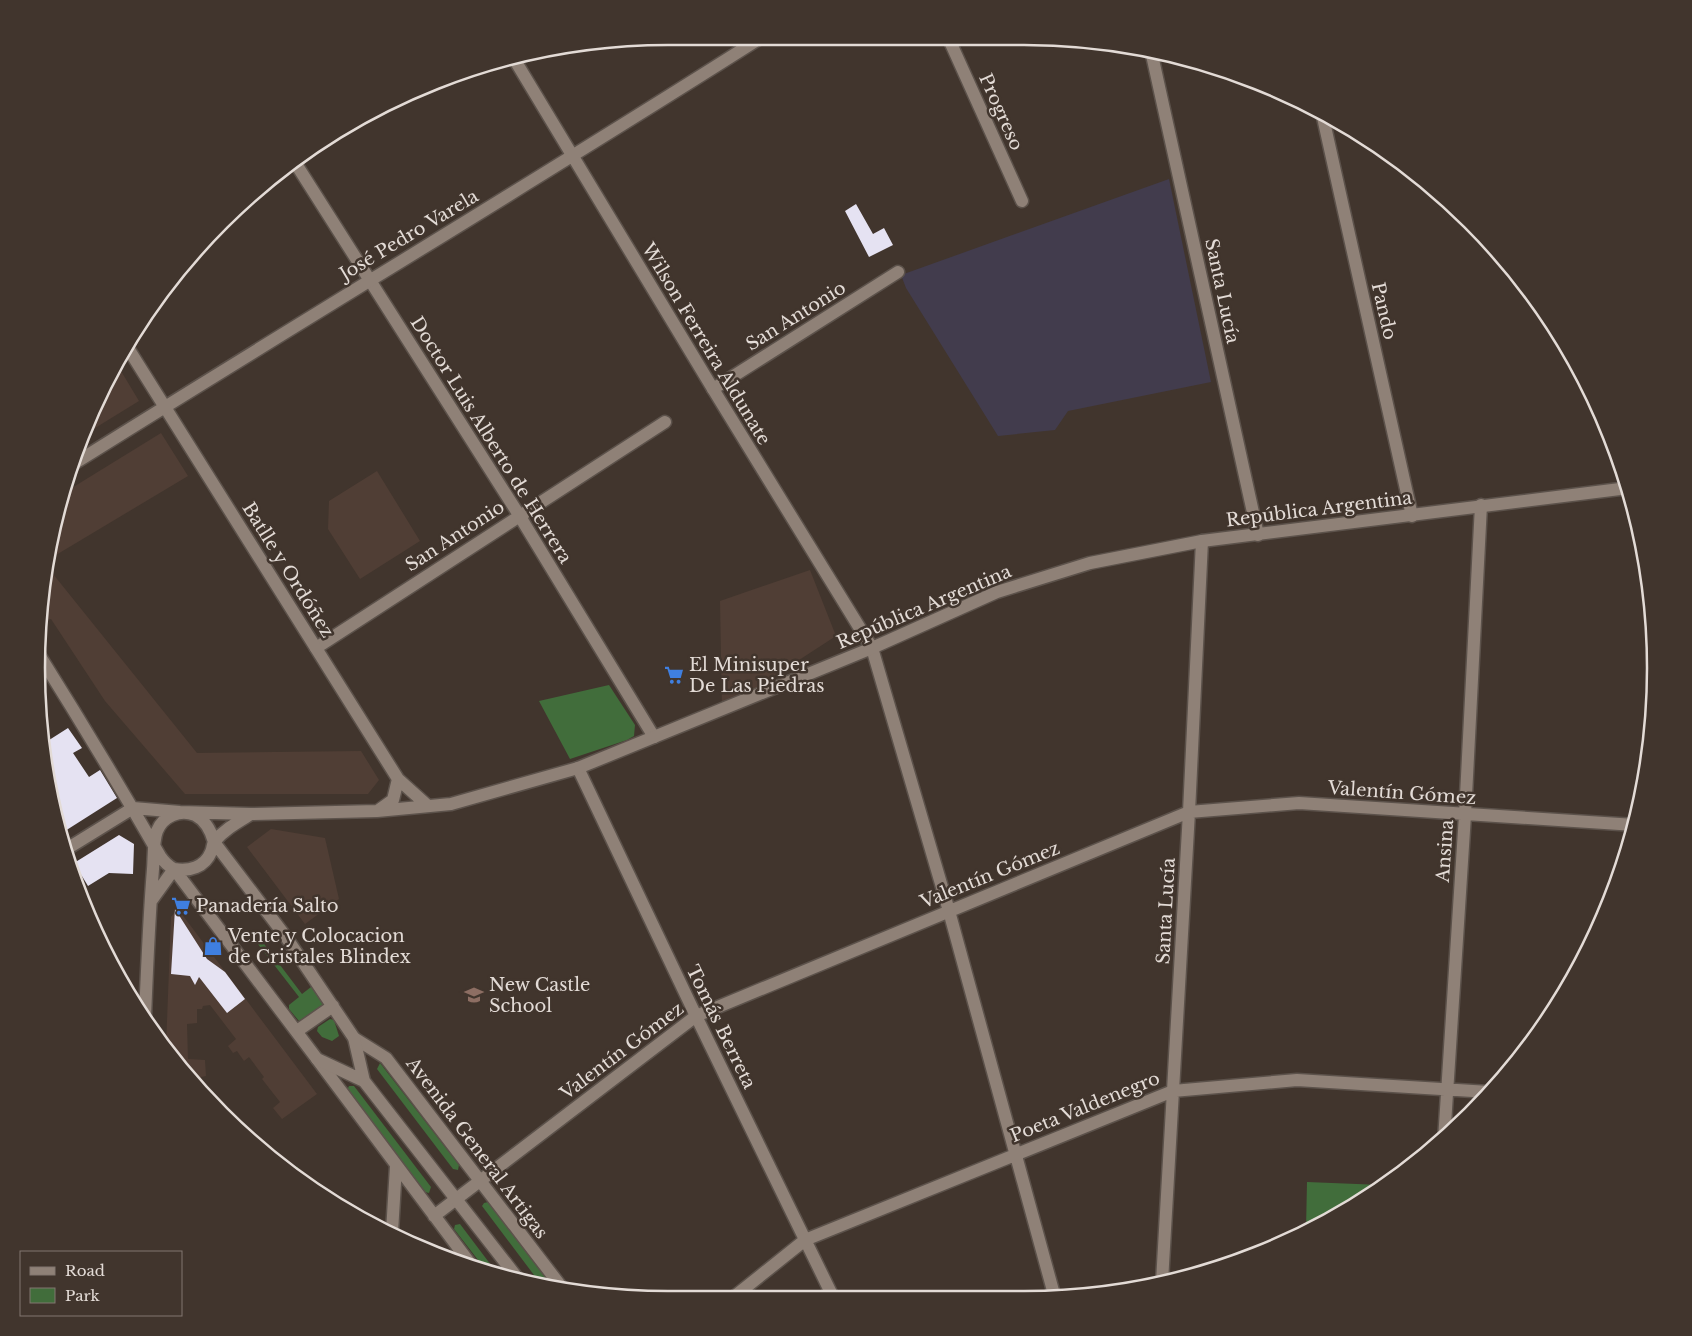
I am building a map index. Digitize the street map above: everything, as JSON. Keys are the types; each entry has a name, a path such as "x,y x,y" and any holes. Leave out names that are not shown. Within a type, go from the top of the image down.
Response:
{"street":[{"name":"José Pedro Varela","path":"81,460 369,279 573,157 749,45"},
{"name":"Progreso","path":"952,45 1022,201"},
{"name":"Santa Lucía","path":"1153,59 1258,535"},
{"name":"Wilson Ferreira Aldunate","path":"517,64 712,389 872,648 949,911 1054,1290"},
{"name":"Pando","path":"1324,122 1412,516"},
{"name":"Doctor Luis Alberto de Herrera","path":"298,167 519,515 654,737"},
{"name":"San Antonio","path":"712,389 898,272"},
{"name":"Batlle y Ordóñez","path":"130,352 398,779 428,806"},
{"name":"San Antonio","path":"316,648 665,422"},
{"name":"República Argentina","path":"133,808 180,812 251,814 377,811 451,804 578,768 872,648 997,592 1090,563 1202,542 1412,516 1481,505 1620,489"},
{"name":"Ansina","path":"1445,1127 1465,815 1481,505"},
{"name":"Santa Lucía","path":"1162,1275 1189,812 1202,542"},
{"path":"45,665 156,845 160,857 167,865 183,871 203,863 211,853 214,842 229,828 251,814"},
{"name":"Tomás Berreta","path":"578,768 830,1291"},
{"path":"377,811 393,800 398,779"},
{"name":"Valentín Gómez","path":"434,1216 696,1016 1189,812 1299,803 1627,825"},
{"path":"71,846 133,808"},
{"path":"145,1007 150,903 156,832 162,822 180,812 198,817 206,825 214,842 286,937 354,1038 364,1081 511,1271"},
{"path":"150,903 174,869"},
{"path":"174,869 465,1257"},
{"path":"297,1031 333,1006"},
{"name":"Avenida General Artigas","path":"354,1038 386,1058 481,1180 556,1281"},
{"path":"317,1059 364,1081"},
{"name":"Poeta Valdenegro","path":"741,1291 805,1240 1173,1090 1297,1080 1481,1091"},
{"path":"392,1227 396,1166"}],"shaded area":[{"path":"1169,179 1211,382 1068,411 1055,430 998,436 906,288 901,275"},
{"path":"121,371 139,401 92,430 109,392"},
{"path":"161,433 188,476 55,555 72,488"},
{"path":"377,471 420,541 360,579 328,529 329,501"},
{"path":"810,570 836,636 722,710 720,601"},
{"path":"52,573 197,753 361,751 379,780 368,794 185,794 105,701 51,619 47,620"},
{"path":"271,829 325,838 339,899 305,924 247,847"},
{"path":"175,912 181,913 317,1094 282,1119 273,1108 280,1102 262,1079 264,1077 249,1057 244,1061 237,1051 233,1053 228,1046 236,1039 210,1005 197,1009 197,1023 187,1024 188,1059 205,1060 206,1076 201,1077 201,1080 166,1037 171,917"}],"green space":[{"path":"609,685 635,725 634,736 570,759 539,701"},
{"path":"255,932 302,994 311,987 315,988 324,999 323,1005 299,1021 289,1009 289,1005 299,997 251,935"},
{"path":"330,1019 334,1020 339,1036 332,1041 322,1037 317,1031 318,1027"},
{"path":"380,1063 459,1165 458,1170 453,1169 377,1069"},
{"path":"349,1086 354,1086 431,1187 429,1193 425,1192 347,1090"},
{"path":"1307,1182 1372,1185 1335,1208 1306,1224"},
{"path":"488,1202 546,1279 535,1276 482,1206"},
{"path":"460,1224 491,1265 479,1261 454,1229 455,1225"}],"building":[{"path":"856,204 873,234 884,228 893,245 869,257 845,211"},
{"path":"68,728 82,748 73,753 89,777 100,770 117,798 66,830 57,790 49,740"},
{"path":"119,835 134,844 133,874 109,873 88,886 76,862"},
{"path":"175,909 207,959 225,972 245,999 227,1013 199,977 195,985 190,976 171,974"}],"place":[{"name":"El Minisuper De Las Piedras","path":"674,675"},
{"name":"Panadería Salto","path":"181,906"},
{"name":"Vente y Colocacion de Cristales Blindex","path":"213,946"},
{"name":"New Castle School","path":"474,995"}]}
